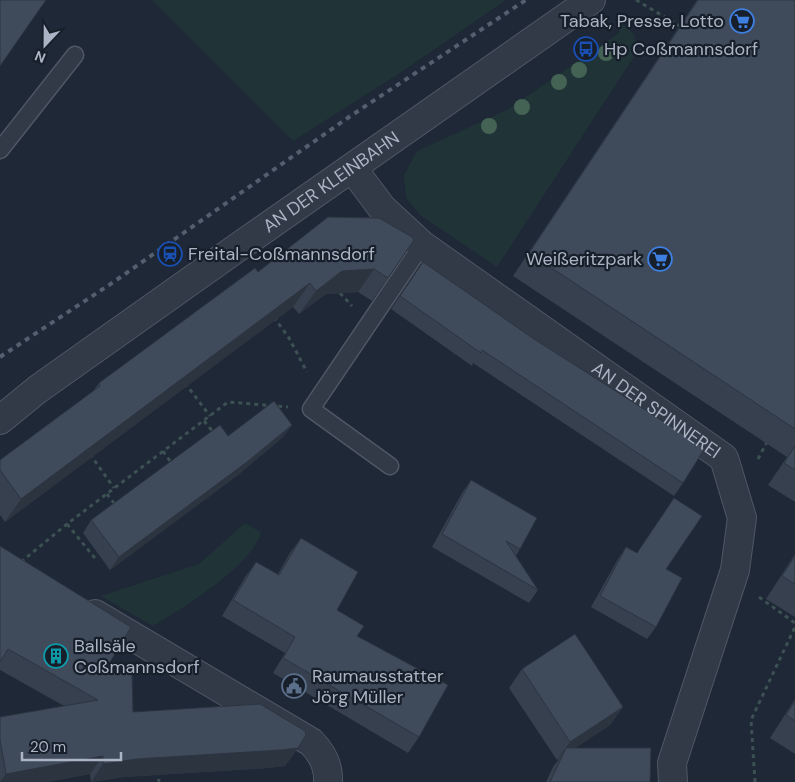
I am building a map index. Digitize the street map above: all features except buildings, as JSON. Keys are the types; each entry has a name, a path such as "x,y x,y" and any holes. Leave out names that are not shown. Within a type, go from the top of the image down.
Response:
{"street":[{"name":"AN DER KLEINBAHN","path":"0,420 38,389 591,0"},
{"name":"AN DER SPINNEREI","path":"352,168 382,208 422,245 724,458 742,518 735,570 672,763 673,782"},
{"path":"72,600 311,742 318,749 329,771 328,782"}],"lane":[{"path":"0,150 75,55"},
{"path":"390,466 315,403 422,245"}],"path":[{"path":"636,0 680,26"},
{"path":"17,565 67,524 228,402 315,403 289,338 273,315"},
{"path":"182,380 210,416"},
{"path":"204,420 219,440"},
{"path":"758,460 771,436"},
{"path":"86,449 114,488"},
{"path":"163,452 173,466"},
{"path":"107,494 117,507"},
{"path":"67,524 94,557 98,553"},
{"path":"753,593 795,625 752,720 755,782"},
{"path":"158,765 159,782"}],"green space":[{"path":"152,0 506,0 403,71 293,141"},
{"path":"620,22 634,34 637,52 497,267 420,215 406,198 404,175 417,151 507,110 619,33"},
{"path":"245,523 261,532 255,545 245,558 215,585 153,626 101,596 199,564"}],"railway":[{"path":"0,357 115,281 349,117 526,0"}],"place":[{"name":"Tabak, Presse, Lotto","path":"742,21"},
{"name":"Hp Coßmannsdorf","path":"586,49"},
{"name":"Freital-Coßmannsdorf","path":"170,254"},
{"name":"Weißeritzpark","path":"660,259"},
{"name":"Ballsäle Coßmannsdorf","path":"56,656"},
{"name":"Raumausstatter Jörg Müller","path":"294,686"}]}
